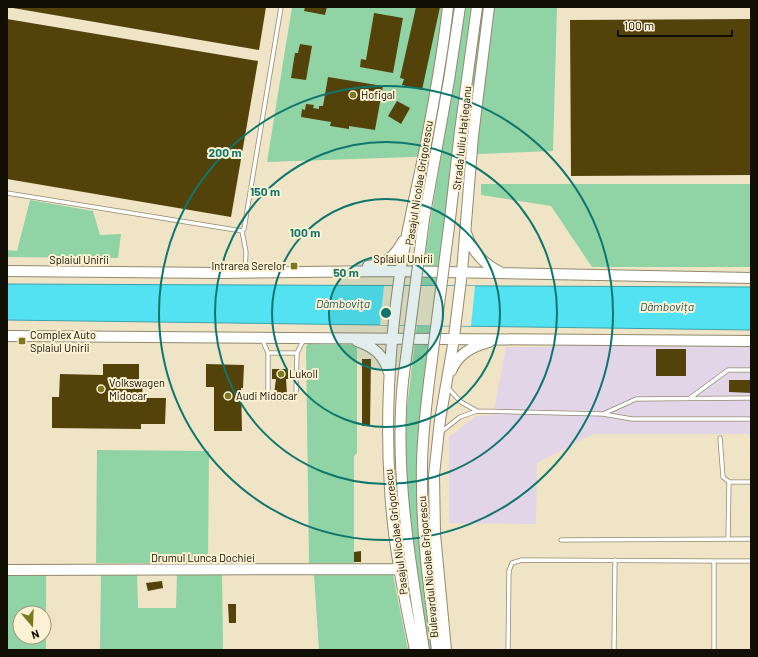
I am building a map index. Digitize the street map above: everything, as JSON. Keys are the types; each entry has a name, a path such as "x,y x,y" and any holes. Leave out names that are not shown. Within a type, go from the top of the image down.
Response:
{"main road":[{"path":"401,271 407,231 433,106 448,7"},
{"name":"Pasajul Nicolae Grigorescu","path":"424,650 401,490 399,432 403,381 424,219 449,80 460,7"},
{"path":"437,650 426,556 422,498 423,438 460,131 477,7"},
{"name":"Strada Iuliu Hațieganu","path":"454,339 462,272 473,136 489,7"},
{"path":"342,271 375,265 389,260 397,253 407,231"},
{"path":"465,231 470,244 478,257 489,266 503,273"},
{"name":"Splaiul Unirii","path":"7,271 245,273 401,271 751,278"},
{"name":"Bulevardul Nicolae Grigorescu","path":"401,271 390,376 388,464 391,507 400,569 415,650"},
{"path":"7,336 751,341"},
{"path":"352,339 371,347 380,354 390,376"},
{"name":"Bulevardul Nicolae Grigorescu","path":"446,650 434,509 434,475 438,435 454,339"},
{"path":"446,384 460,356 476,346 495,340"},
{"name":"Drumul Lunca Dochiei","path":"7,570 400,569"}],"lane":[{"path":"245,273 246,252 242,231 244,229 281,7"},
{"path":"7,193 242,231"},
{"path":"261,338 268,353 268,395 270,399 274,400 291,400 296,395 297,353 304,339"},
{"path":"268,353 297,353"},
{"path":"690,398 728,370 751,370"},
{"path":"446,384 461,402 477,411"},
{"path":"603,414 636,399 751,398"},
{"path":"438,435 460,417 477,411 603,414 632,419 751,419"},
{"path":"720,438 721,474 729,482 751,482"},
{"path":"728,539 729,482"},
{"path":"561,540 751,539"},
{"path":"508,650 509,571 512,563 522,560 751,561"},
{"path":"614,650 615,560"},
{"path":"714,561 714,650"}],"shaded area":[{"path":"579,343 751,345 751,434 593,434 537,463 536,524 449,523 449,437 476,416 493,415 506,347 552,347"}],"green space":[{"path":"292,7 557,7 553,151 453,155 421,424 434,650 428,650 405,479 405,424 427,242 441,156 267,162"},
{"path":"481,184 751,184 751,267 592,267 551,206 481,195"},
{"path":"30,200 93,211 100,235 121,234 118,258 7,257 7,250 17,251"},
{"path":"308,344 357,345 357,453 354,456 354,563 309,563 306,347"},
{"path":"97,450 209,451 208,563 96,563"},
{"path":"101,572 137,573 138,608 176,608 177,573 222,573 223,650 100,650"},
{"path":"7,573 46,573 46,605 12,605 12,645 46,645 46,650 7,650"},
{"path":"314,575 393,575 408,650 319,650"}],"water":[{"name":"Dâmbovița","path":"7,284 751,287 751,330 7,320"}],"pier":[{"path":"384,286 475,286 471,326 380,325"}],"building":[{"path":"7,7 266,7 259,50"},
{"path":"305,7 327,7 325,15 304,11"},
{"name":"Hofigal","path":"416,7 440,7 422,90 402,85 404,79 400,78"},
{"name":"Hofigal","path":"374,13 403,18 393,73 360,67 361,59 366,60"},
{"path":"7,19 258,61 231,217 7,179"},
{"path":"751,19 751,175 571,176 570,20"},
{"path":"300,44 312,46 306,80 291,78 295,53 298,53"},
{"name":"Hofigal","path":"328,77 383,86 375,130 349,126 349,129 330,126 331,122 301,117 302,109 305,110 306,104 314,105 313,108 319,109 319,106 323,106"},
{"name":"Hofigal","path":"397,101 410,108 401,124 388,116"},
{"path":"656,349 686,349 686,376 656,376"},
{"path":"362,359 371,359 370,426 362,426"},
{"path":"103,364 139,364 139,381 143,381 142,398 166,398 165,424 141,424 141,429 52,428 52,397 59,397 60,374 103,375"},
{"name":"Audi Midocar","path":"206,364 244,365 243,388 241,388 242,431 214,431 214,387 206,387"},
{"name":"Lukoil","path":"272,369 290,369 290,379 286,379 287,394 274,394 276,379 272,379"},
{"path":"729,380 751,380 751,393 729,392"},
{"path":"361,551 361,562 354,562 354,552"},
{"path":"162,581 163,588 148,591 146,583"},
{"path":"228,604 236,604 236,623 229,623"}],"place":[{"name":"Hofigal","path":"353,95"},
{"name":"Intrarea Serelor","path":"294,266"},
{"name":"Complex Auto Splaiul Unirii","path":"22,341"},
{"name":"Lukoil","path":"281,374"},
{"name":"Volkswagen Midocar","path":"101,389"},
{"name":"Audi Midocar","path":"228,396"}]}
